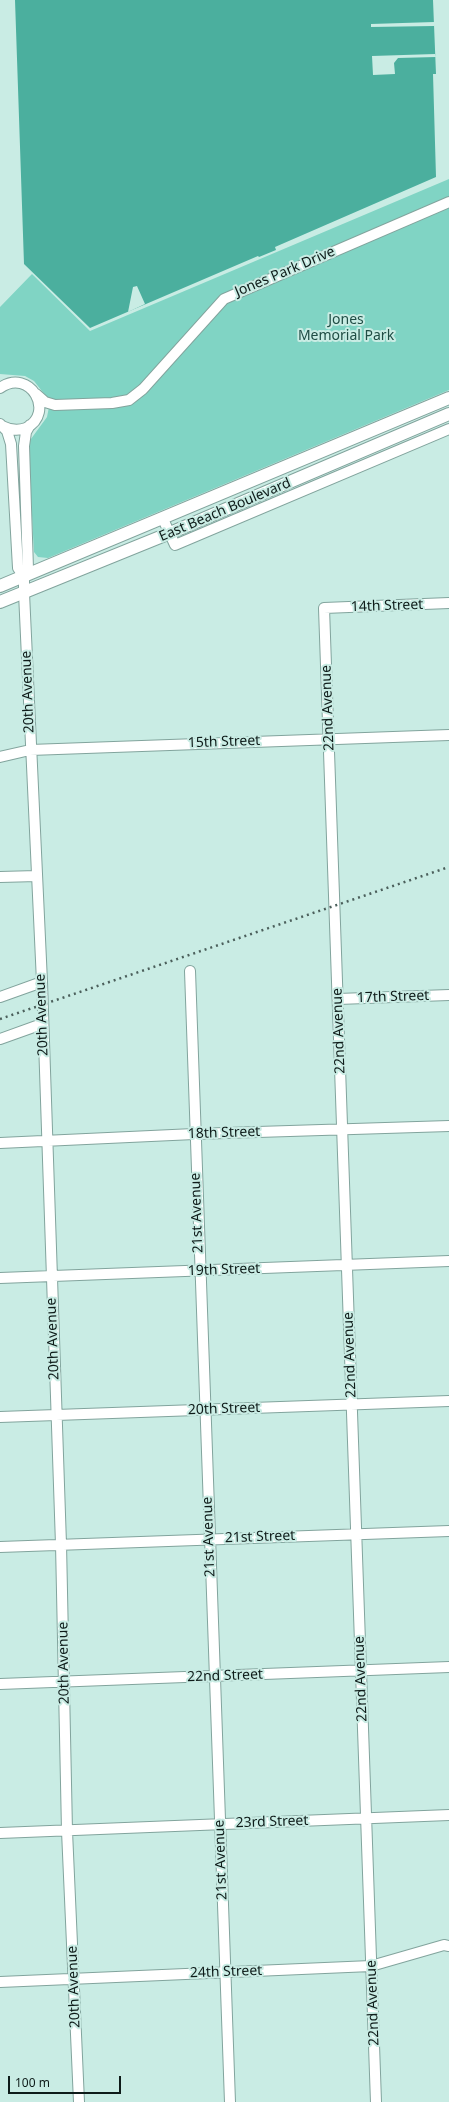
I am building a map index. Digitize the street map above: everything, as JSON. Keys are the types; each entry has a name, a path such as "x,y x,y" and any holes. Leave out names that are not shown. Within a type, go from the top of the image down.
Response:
{"main road":[{"name":"East Beach Boulevard","path":"0,586 164,519 449,398"},
{"name":"East Beach Boulevard","path":"0,602 170,533 449,414"}],"street":[{"name":"Jones Park Drive","path":"60,405 112,403 129,400 143,389 224,299 449,202"},
{"path":"2,385 16,382 24,384 45,402 60,405"},
{"name":"20th Avenue","path":"36,394 40,406 33,422 26,432 24,446 28,569 24,577 24,593 30,750 42,982 42,1024 61,1544 67,1830 79,2102"},
{"path":"0,424 8,429 16,430 33,422 60,405"},
{"name":"20th Avenue","path":"0,424 6,431 11,444 18,568 24,577"},
{"path":"164,519 175,545 449,429"},
{"name":"14th Street","path":"324,608 449,603"},
{"name":"22nd Avenue","path":"324,608 376,2102"},
{"name":"15th Street","path":"0,757 30,750 449,735"},
{"path":"0,877 37,876"},
{"name":"21st Avenue","path":"190,971 194,1134 230,2102"},
{"path":"0,998 42,982"},
{"name":"17th Street","path":"338,999 449,995"},
{"path":"0,1039 42,1024"},
{"name":"18th Street","path":"0,1143 194,1134 449,1126"},
{"name":"19th Street","path":"0,1278 449,1262"},
{"name":"20th Street","path":"0,1417 449,1401"},
{"name":"21st Street","path":"0,1547 449,1531"},
{"name":"22nd Street","path":"0,1684 449,1667"},
{"name":"23rd Street","path":"0,1833 449,1815"},
{"name":"24th Street","path":"0,1982 372,1966 444,1945 449,1946"}],"green space":[{"name":"Jones Memorial Park","path":"449,179 449,390 48,558 38,557 34,552 28,443 47,417 49,407 45,395 34,381 25,376 0,374 0,307 32,274 90,331"}],"shaded area":[{"path":"15,0 433,0 436,74 433,74 436,177 275,247 276,250 259,257 258,256 90,328 24,264"}],"pier":[{"path":"434,22 434,26 371,27 371,24"},
{"path":"435,54 436,57 398,58 394,63 395,74 373,75 372,56"},
{"path":"137,286 145,304 128,312 133,287"}],"railway":[{"path":"0,1019 449,867"}]}
